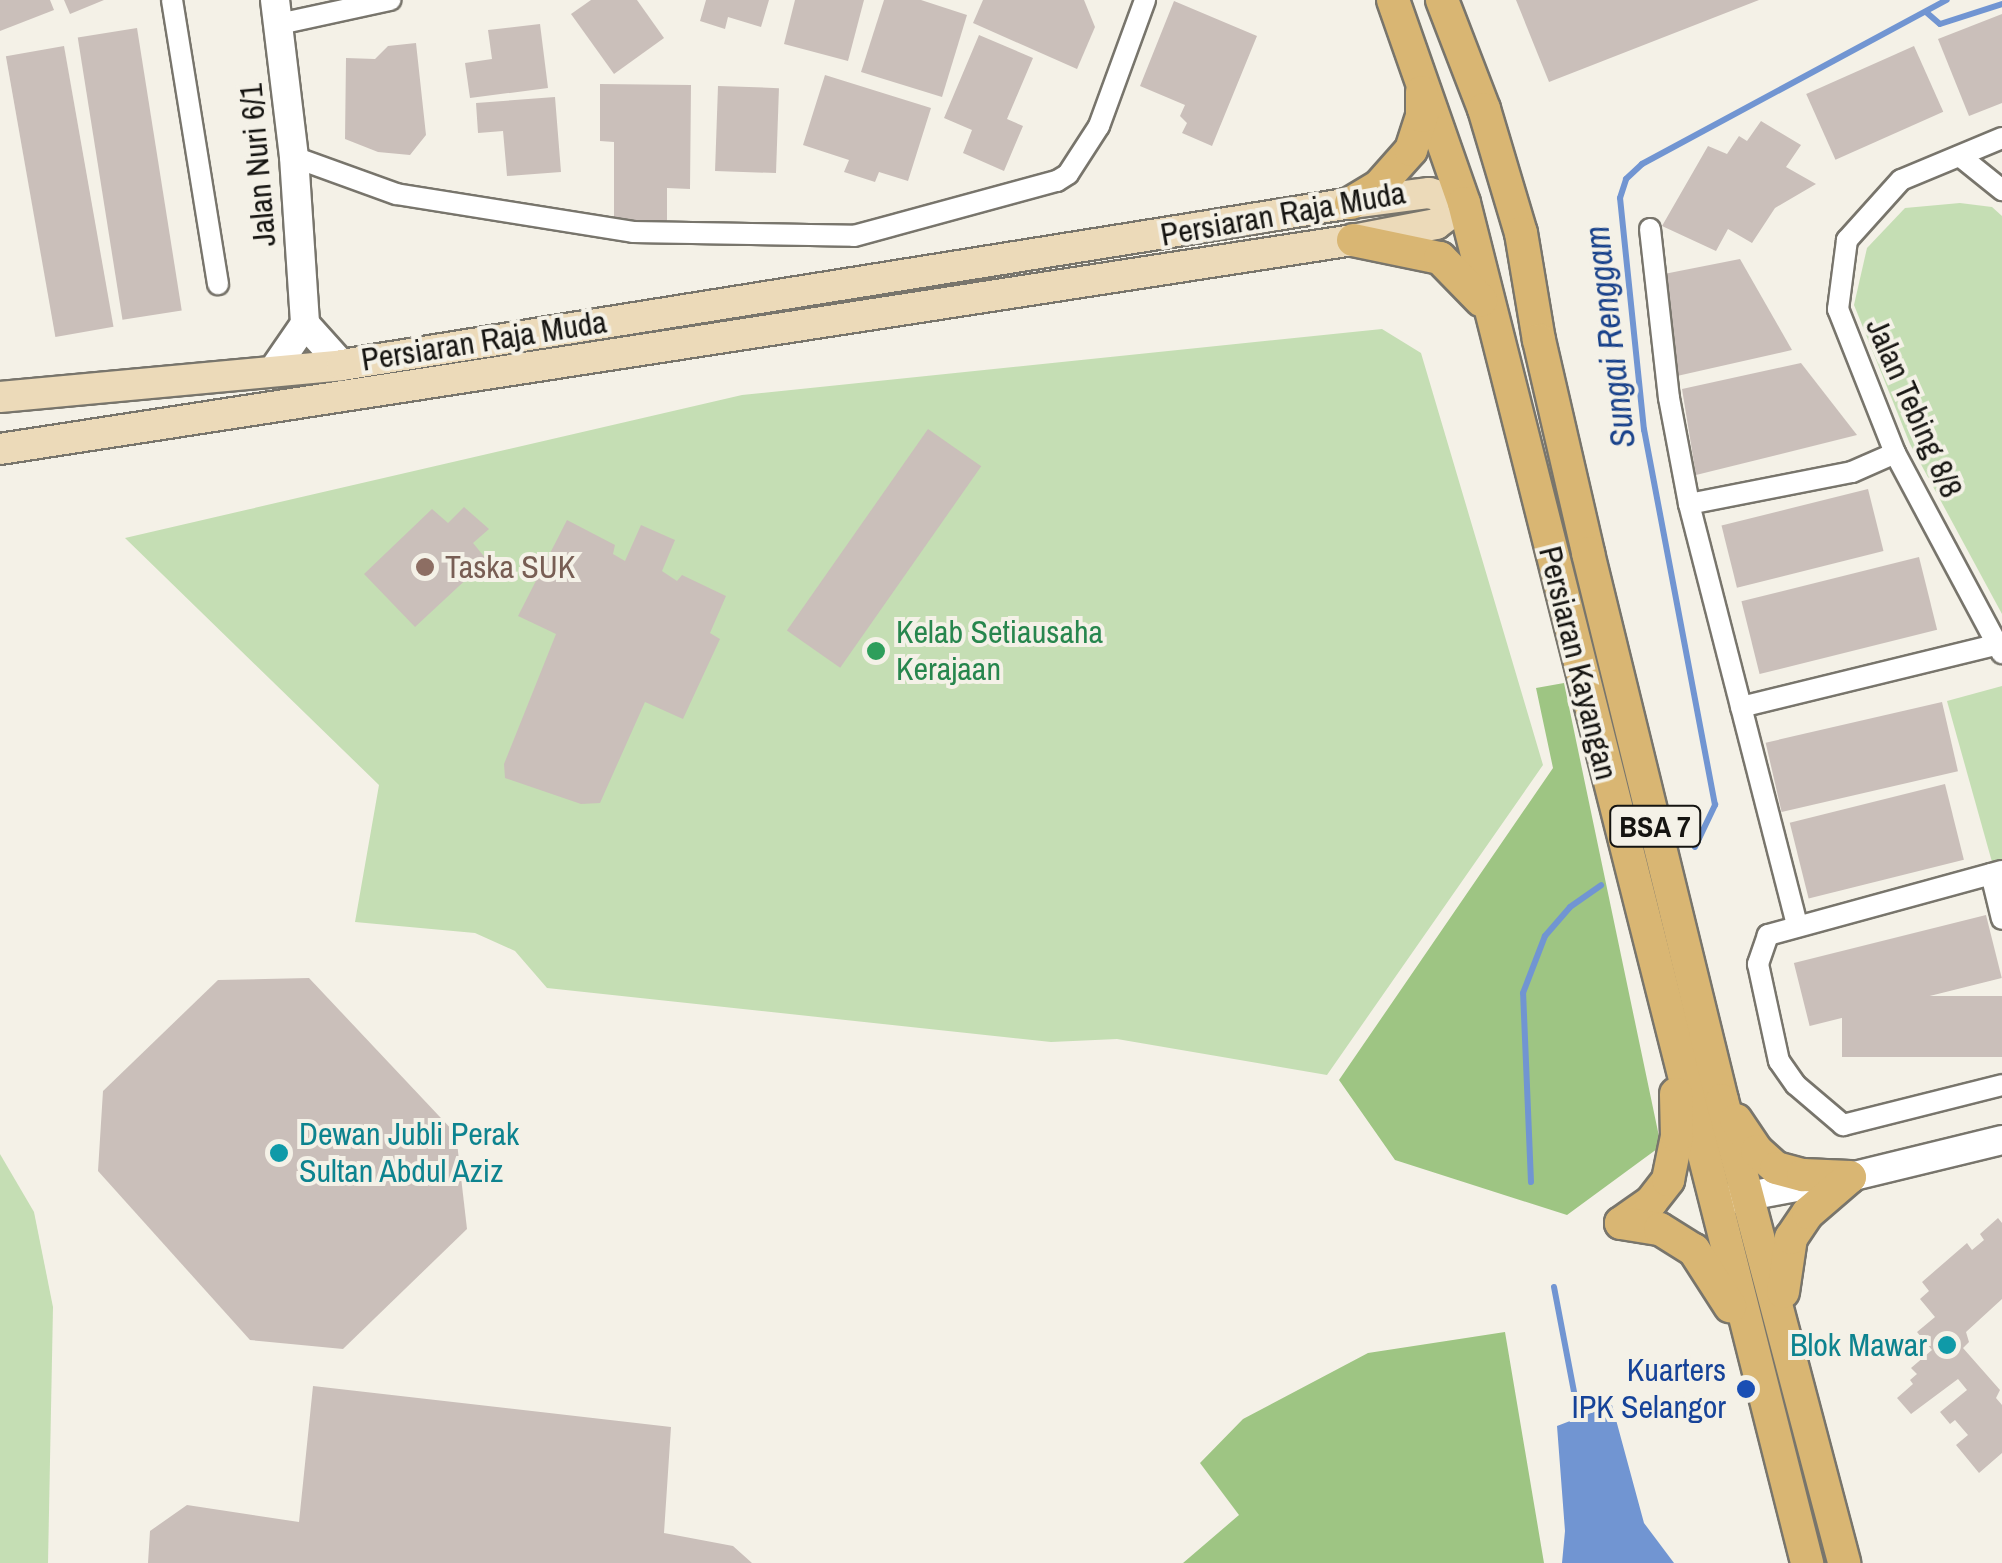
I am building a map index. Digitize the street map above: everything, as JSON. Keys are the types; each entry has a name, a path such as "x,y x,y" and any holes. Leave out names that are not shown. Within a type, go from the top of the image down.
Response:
{"main road":[{"name":"Persiaran Kayangan","path":"1392,0 1464,203 1487,307 1806,1563"},
{"name":"Persiaran Kayangan","path":"1440,0 1484,109 1521,234 1539,340 1722,1100 1785,1326 1844,1563"},
{"name":"BSA 7","path":"1440,0 1442,40 1478,154 1478,168 1464,203 1494,227 1507,248 1539,340"},
{"path":"1351,202 1379,186 1411,150 1422,116 1422,85"},
{"name":"Persiaran Raja Muda","path":"0,398 342,366 1351,202 1429,194 1464,203"},
{"name":"Persiaran Raja Muda","path":"0,448 1353,240 1436,224 1464,203"},
{"path":"1353,240 1440,258 1456,269 1487,307"},
{"path":"1672,1031 1676,1136 1668,1180 1651,1202 1621,1223 1660,1228 1694,1250 1747,1336"},
{"path":"1722,1100 1757,1151 1776,1168 1803,1175 1850,1177"},
{"path":"1785,1326 1782,1279 1791,1238 1808,1213 1850,1177"}],"street":[{"path":"172,0 218,284"},
{"path":"277,12 390,0"},
{"path":"294,157 396,194 633,232 854,236 1057,181 1068,174 1100,126 1144,0"},
{"name":"Jalan Nuri 6/1","path":"277,12 294,157 305,324"},
{"name":"Jalan Tebing 8/8","path":"1999,649 1894,454 1838,309 1847,240 1901,180 2002,138"},
{"path":"1960,157 2002,190"},
{"path":"1650,230 1669,398 1688,504 1797,926"},
{"path":"272,372 305,324 342,366"},
{"path":"1688,504 1852,472 1894,454"},
{"path":"1741,707 1999,649"},
{"path":"2002,919 1996,872 1768,935 1758,964 1779,1061 1796,1085 1843,1125 2002,1085"},
{"path":"1716,1202 1850,1177 2002,1140"}],"green space":[{"path":"1960,203 1992,207 2002,216 2002,614 1910,444 1854,305 1867,248 1905,208"},
{"name":"Kelab Setiausaha Kerajaan","path":"1382,329 1421,353 1543,765 1327,1075 1117,1039 1051,1042 547,988 515,951 475,933 355,922 379,785 125,538 742,395"},
{"path":"1564,683 1661,1146 1567,1215 1395,1160 1339,1080 1553,768 1536,688"},
{"path":"2002,686 2002,859 1992,862 1947,701"},
{"path":"0,1154 34,1212 53,1307 48,1563 0,1563"},
{"path":"1505,1332 1544,1563 1183,1563 1239,1515 1200,1463 1243,1419 1368,1353"}],"water":[{"path":"1612,1405 1644,1523 1674,1563 1562,1563 1565,1531 1557,1426"}],"building":[{"path":"0,0 50,0 54,10 0,31"},
{"path":"64,0 104,0 70,14"},
{"path":"591,0 637,0 664,38 614,74 571,14"},
{"path":"706,0 769,0 761,27 728,17 725,29 700,21"},
{"path":"795,0 864,0 848,61 784,44"},
{"path":"884,0 921,0 967,15 942,97 861,72"},
{"path":"983,0 1084,0 1095,27 1077,69 973,23"},
{"path":"1516,0 1759,0 1549,82"},
{"path":"1174,1 1257,36 1212,146 1182,133 1187,123 1180,116 1185,105 1140,86"},
{"path":"2002,14 2002,103 1969,116 1938,39"},
{"path":"540,24 548,88 470,98 465,63 492,59 488,30"},
{"path":"137,28 182,310 122,320 78,37"},
{"path":"979,35 1033,58 1007,119 1023,126 1004,171 963,153 972,130 944,118"},
{"path":"416,43 426,135 410,155 378,152 345,139 346,58 375,59 388,46"},
{"path":"64,46 113,327 55,337 6,56"},
{"path":"1914,46 1943,112 1835,160 1806,94"},
{"path":"825,75 931,108 908,181 879,172 875,182 844,172 849,160 803,145"},
{"path":"600,84 691,85 690,189 667,188 667,221 614,221 614,142 600,141"},
{"path":"718,86 779,88 776,173 715,171"},
{"path":"555,97 561,172 507,176 503,131 478,133 476,103"},
{"path":"1761,121 1801,145 1786,167 1816,184 1775,208 1752,243 1728,229 1716,251 1662,226 1708,146 1727,154 1739,136 1747,141"},
{"path":"1740,259 1792,350 1677,376 1664,274"},
{"path":"1801,363 1857,435 1696,475 1682,389"},
{"path":"928,429 981,466 840,668 787,631"},
{"path":"1868,489 1883,551 1737,588 1721,526"},
{"name":"Taska SUK","path":"464,507 489,529 473,543 487,560 415,627 364,574 432,509 448,523"},
{"path":"567,520 615,545 613,554 625,561 641,525 675,540 662,571 677,581 682,575 726,596 710,633 720,639 683,719 645,702 600,803 581,804 505,778 504,764 556,634 518,616"},
{"path":"1919,557 1937,630 1760,674 1741,601"},
{"path":"1942,702 1958,771 1782,812 1766,743"},
{"path":"1945,784 1964,860 1809,898 1790,823"},
{"path":"1986,915 2002,978 1810,1026 1794,963"},
{"name":"Dewan Jubli Perak Sultan Abdul Aziz","path":"309,978 456,1134 467,1229 343,1349 250,1340 98,1171 103,1091 218,980"},
{"path":"1842,996 2002,996 2002,1057 1842,1057"},
{"name":"Blok Mawar","path":"1998,1218 2002,1223 2002,1299 1966,1332 1969,1342 1963,1348 2000,1390 1996,1398 2002,1405 2002,1453 1979,1473 1956,1445 1968,1435 1955,1420 1950,1424 1940,1412 1967,1390 1958,1379 1911,1414 1897,1398 1913,1384 1910,1380 1917,1374 1911,1368 1932,1350 1917,1332 1935,1317 1920,1299 1929,1291 1922,1282 1967,1243 1972,1250 1984,1240 1980,1234"},
{"path":"313,1386 671,1427 664,1533 733,1546 752,1563 148,1563 150,1531 187,1505 299,1522"}],"waterway":[{"name":"Sungai Renggam","path":"1695,847 1715,805 1644,430 1620,198 1626,179 1642,164 1947,0"},
{"path":"1926,12 1940,24 2002,4"},
{"name":"Sungai Renggam","path":"1531,1182 1523,993 1545,936 1570,907 1601,885"},
{"name":"Sungai Renggam","path":"1554,1287 1580,1423"}],"place":[{"name":"Taska SUK","path":"425,567"},
{"name":"Kelab Setiausaha Kerajaan","path":"876,651"},
{"name":"Dewan Jubli Perak Sultan Abdul Aziz","path":"279,1153"},
{"name":"Blok Mawar","path":"1947,1345"},
{"name":"Kuarters IPK Selangor","path":"1746,1389"}]}
